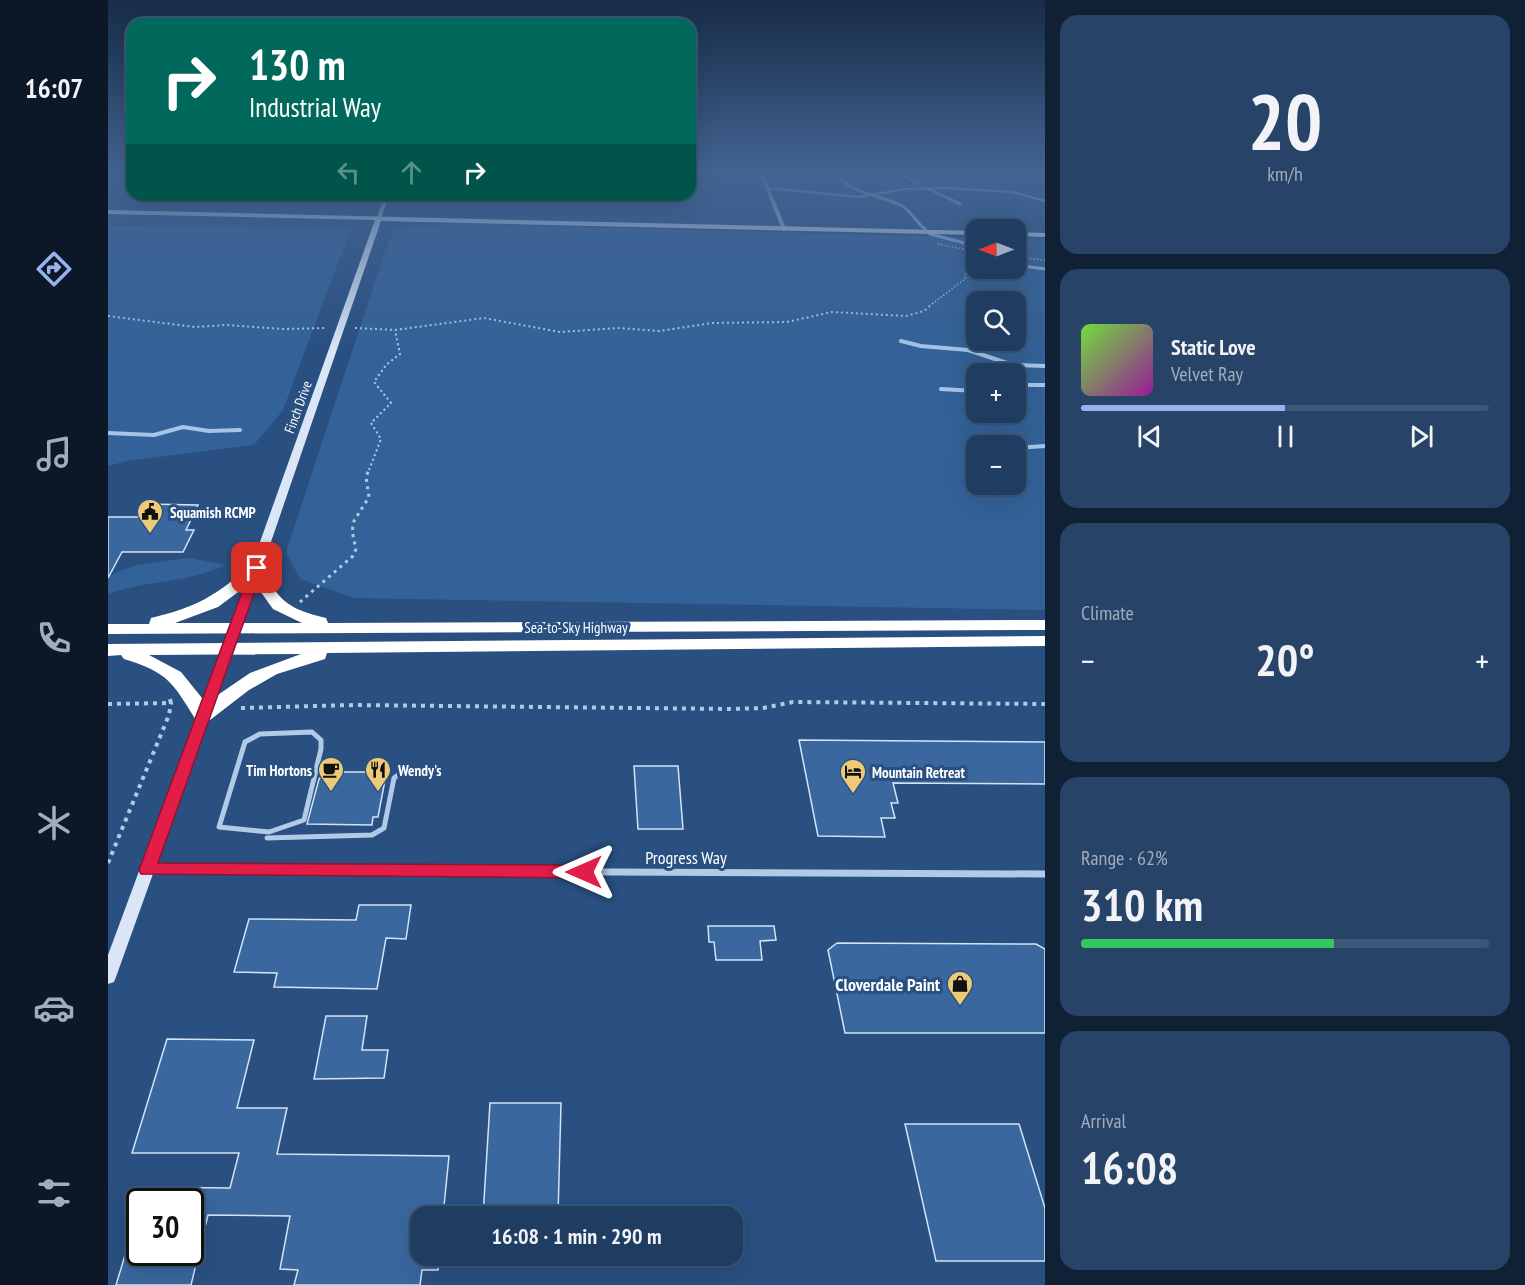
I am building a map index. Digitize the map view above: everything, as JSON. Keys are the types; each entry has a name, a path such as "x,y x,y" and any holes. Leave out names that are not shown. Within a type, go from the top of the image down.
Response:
{"highway":[{"path":"110,629 166,620 207,607 234,590 257,568 263,588 273,601 285,610 318,622 364,628"},
{"name":"Sea-to-Sky Highway","path":"110,629 1045,625"},
{"name":"Sea-to-Sky Highway","path":"108,650 1045,640"},
{"path":"108,650 154,662 170,671 182,681 194,697 203,716 228,693 270,669 316,656 374,648"}],"street":[{"name":"Finch Drive","path":"108,977 257,568 374,232"},
{"path":"926,232 966,233"},
{"path":"1026,234 1045,235"},
{"name":"Progress Way","path":"147,870 1045,874"}],"lane":[{"path":"312,732 321,740 321,749 304,820 268,832 219,827 244,742 260,734 312,732"},
{"path":"267,838 372,835 384,828 394,778 402,772 434,771"}],"path":[{"path":"1026,258 1045,260"},
{"path":"364,328 395,330 484,318 560,332 591,329 665,330 712,323 787,321 832,312 906,316 924,311 939,297 965,279 966,272"},
{"path":"108,316 195,327 254,325 283,330 342,328"},
{"path":"299,603 318,585 346,565 356,552 357,540 352,531 354,521 369,497 366,477 381,439 371,423 391,403 390,398 376,387 374,382 386,365 400,354 395,330"},
{"path":"108,863 169,715 171,703 168,693"},
{"path":"238,708 354,705 731,709 763,708 793,702 1045,704"},
{"path":"108,704 171,703"}],"shaded area":[{"path":"108,232 350,232 283,410 254,445 127,461 108,466"},
{"path":"395,232 764,232 966,238 966,279 1026,279 1026,239 1045,239 1045,610 354,598 300,579 286,552 385,251"},
{"path":"189,558 225,565 197,575 122,589 108,594 108,576 136,565"}],"building":[{"name":"Squamish RCMP","path":"145,504 198,505 186,530 194,530 183,552 122,552 108,578 108,517 138,517"},
{"name":"Mountain Retreat","path":"799,740 1045,742 1045,784 893,783 898,803 891,803 895,818 881,818 885,837 818,836"},
{"path":"634,766 678,766 683,829 638,829"},
{"path":"325,772 380,772 380,780 385,780 378,817 373,817 372,825 307,824 319,779"},
{"path":"359,905 411,905 406,939 386,938 377,989 274,987 277,973 234,972 249,919 356,920"},
{"path":"708,926 774,926 776,940 760,941 762,960 716,960 714,942 709,942"},
{"path":"837,943 1036,944 1045,949 1045,1033 845,1033 828,950"},
{"path":"326,1016 367,1016 362,1050 388,1050 384,1078 314,1079"},
{"path":"167,1039 254,1040 237,1108 287,1108 277,1154 449,1156 444,1206 410,1206 410,1266 439,1266 438,1270 422,1270 420,1285 294,1285 298,1270 280,1269 290,1216 208,1215 204,1231 204,1188 145,1188 145,1187 230,1188 239,1153 132,1153"},
{"path":"490,1103 561,1103 558,1206 484,1206"},
{"path":"905,1124 1019,1124 1045,1208 1045,1261 936,1261"},
{"path":"126,1252 126,1266 196,1266 191,1285 116,1285"}],"waterway":[{"path":"930,234 966,243"},
{"path":"1026,266 1045,269"},
{"path":"901,341 921,346 968,350 1013,365 1045,366"},
{"path":"1026,385 1045,385"},
{"path":"941,389 966,390"},
{"path":"108,433 154,435 183,427 209,431 240,430"},
{"path":"1026,447 1045,446"}],"place":[{"name":"Squamish RCMP","path":"150,535"},
{"name":"Tim Hortons","path":"331,793"},
{"name":"Wendy's","path":"378,793"},
{"name":"Mountain Retreat","path":"853,795"},
{"name":"Cloverdale Paint","path":"960,1007"}],"route":[{"path":"257,568 147,870 584,872"}]}
